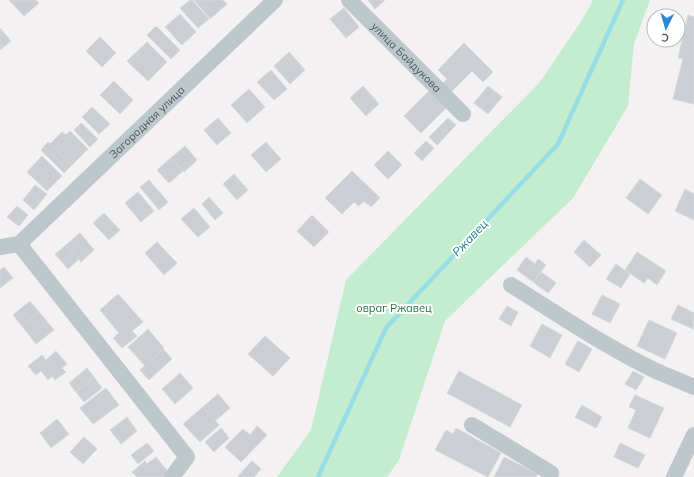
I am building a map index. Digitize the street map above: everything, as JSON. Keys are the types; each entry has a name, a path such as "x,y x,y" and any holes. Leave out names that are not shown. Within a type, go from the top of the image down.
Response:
{"street":[{"name":"Загородная улица","path":"19,244 275,0"},
{"name":"улица Байдукова","path":"349,0 463,114"},
{"path":"0,247 19,244 187,457 172,477"},
{"path":"511,285 553,312 654,370 694,387"},
{"path":"472,425 551,473 550,477"},
{"path":"674,477 694,435"}],"green space":[{"name":"овраг Ржавец","path":"593,0 650,0 634,44 628,106 573,198 445,321 399,460 387,477 277,477 311,430 346,280 540,82 582,20"}],"building":[{"path":"9,0 36,0 39,3 24,16"},
{"path":"192,0 209,19 198,28 180,8"},
{"path":"194,0 223,0 227,4 210,19"},
{"path":"368,0 385,0 375,9"},
{"path":"344,8 359,27 346,38 330,19"},
{"path":"180,14 196,32 182,45 165,27"},
{"path":"688,15 694,17 694,104 673,99 683,59 678,58 680,48 686,48 686,24"},
{"path":"156,26 180,50 171,59 147,35"},
{"path":"0,28 11,41 0,50"},
{"path":"100,37 116,53 102,67 86,51"},
{"path":"147,42 167,62 148,81 127,61"},
{"path":"464,43 493,72 483,82 472,71 451,92 442,84 447,79 438,70"},
{"path":"289,52 305,70 290,84 274,66"},
{"path":"271,70 287,89 274,100 257,82"},
{"path":"114,81 133,100 120,114 100,95"},
{"path":"363,86 379,104 366,116 350,98"},
{"path":"488,86 502,97 488,114 474,103"},
{"path":"249,89 265,107 247,123 231,105"},
{"path":"429,91 446,108 421,133 404,116"},
{"path":"92,107 110,124 99,134 82,117"},
{"path":"218,118 231,133 217,145 204,130"},
{"path":"448,118 456,125 437,145 429,137"},
{"path":"81,123 98,139 90,147 74,130"},
{"path":"70,131 88,149 72,165 50,144 62,132 66,135"},
{"path":"426,141 434,148 422,161 414,153"},
{"path":"48,142 72,165 64,173 41,150"},
{"path":"266,142 281,159 266,172 251,155"},
{"path":"185,146 197,160 184,172 171,158"},
{"path":"388,151 402,165 388,179 374,165"},
{"path":"42,156 62,176 47,191 27,172"},
{"path":"171,158 183,171 169,183 157,170"},
{"path":"352,171 380,198 371,207 364,201 359,206 354,202 342,214 325,198"},
{"path":"234,174 248,190 237,200 223,184"},
{"path":"640,179 662,195 648,214 626,198"},
{"path":"149,180 168,202 159,210 140,187"},
{"path":"35,185 47,194 34,210 23,200"},
{"path":"685,189 694,194 694,220 675,211"},
{"path":"138,192 154,211 141,222 125,203"},
{"path":"209,197 223,213 215,220 202,204"},
{"path":"17,206 28,215 19,226 7,217"},
{"path":"194,208 210,227 198,237 181,219"},
{"path":"104,213 120,230 109,240 93,223"},
{"path":"312,215 329,232 314,247 297,231"},
{"path":"80,233 94,250 81,262 66,245"},
{"path":"584,240 601,255 590,267 574,252"},
{"path":"157,242 177,263 164,275 145,253"},
{"path":"66,245 79,259 68,269 55,254"},
{"path":"637,252 666,271 657,285 648,278 644,283 625,270"},
{"path":"526,257 535,264 538,259 546,265 533,282 517,270"},
{"path":"616,264 630,274 621,288 606,279"},
{"path":"4,267 13,278 0,288 0,270"},
{"path":"541,272 556,283 548,293 533,282"},
{"path":"118,294 143,322 132,331 137,336 122,348 113,338 119,333 100,310"},
{"path":"602,295 620,304 610,323 592,314"},
{"path":"30,301 39,312 22,326 13,315"},
{"path":"678,305 694,313 693,329 671,319"},
{"path":"507,306 518,312 511,326 499,319"},
{"path":"39,312 54,330 36,344 22,326"},
{"path":"649,320 677,333 665,359 637,346"},
{"path":"542,324 562,335 550,358 530,346"},
{"path":"148,329 164,348 145,366 128,347"},
{"path":"265,336 290,358 273,376 248,354"},
{"path":"578,341 592,349 579,372 565,364"},
{"path":"163,349 172,359 149,380 140,370"},
{"path":"56,351 67,364 62,368 66,372 55,380 52,376 48,380 41,371 36,375 28,366 42,355 46,360"},
{"path":"87,368 94,377 76,392 69,383"},
{"path":"459,371 522,405 510,427 447,393"},
{"path":"633,371 644,377 636,390 625,384"},
{"path":"180,373 193,388 175,404 162,389"},
{"path":"94,377 102,388 84,402 76,392"},
{"path":"106,388 119,405 93,424 80,408"},
{"path":"218,394 230,408 215,421 203,407"},
{"path":"635,395 664,408 650,438 628,428 636,410 629,407"},
{"path":"582,405 602,417 596,428 575,417"},
{"path":"203,407 219,425 200,442 183,424"},
{"path":"127,417 137,431 121,444 110,430"},
{"path":"57,419 69,434 51,448 40,433"},
{"path":"257,426 267,435 241,462 225,447 243,429 250,435"},
{"path":"221,428 229,438 214,452 205,442"},
{"path":"456,428 501,453 488,477 435,450 446,430 453,434"},
{"path":"84,437 97,449 83,464 70,452"},
{"path":"147,443 154,451 138,464 131,455"},
{"path":"620,443 645,455 638,468 614,457"},
{"path":"156,457 169,473 164,477 137,477 132,472 145,461 147,464"},
{"path":"504,457 538,474 536,477 494,477"},
{"path":"252,461 261,469 254,477 238,476"}],"waterway":[{"name":"Ржавец","path":"318,477 386,328 558,144 623,0"}]}
